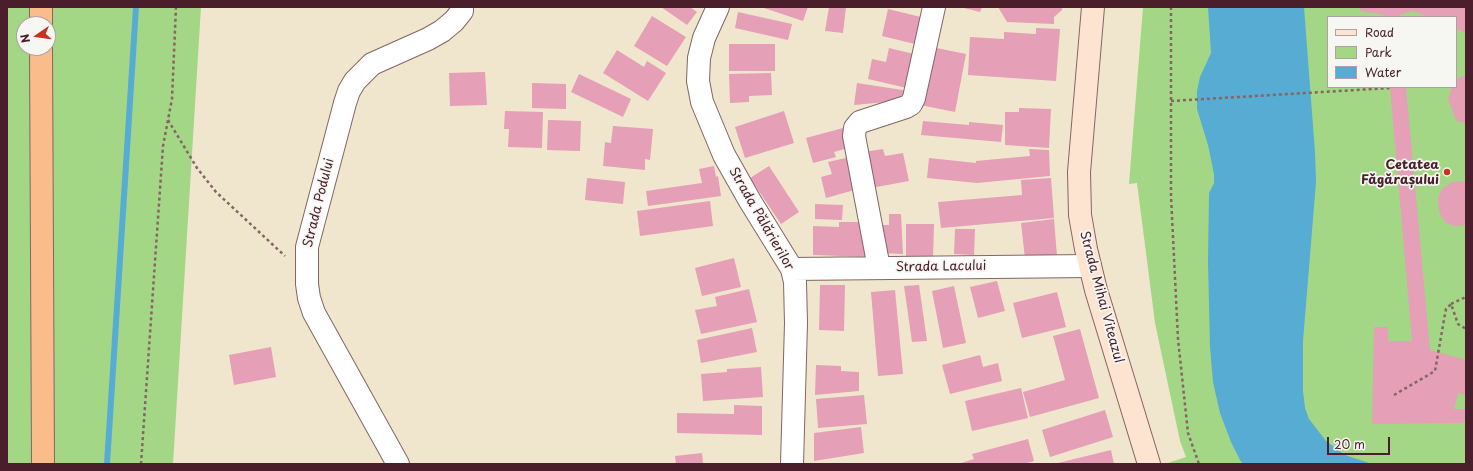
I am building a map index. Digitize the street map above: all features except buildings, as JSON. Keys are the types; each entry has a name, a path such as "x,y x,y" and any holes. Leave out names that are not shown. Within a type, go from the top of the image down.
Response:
{"highway":[{"path":"41,56 43,464"}],"street":[{"name":"Strada Podului","path":"398,464 320,327 309,298 306,275 310,233 345,103 349,91 355,81 372,64 428,39 442,31 454,21 462,11 462,7"},
{"name":"Strada Pălărierilor","path":"718,7 704,38 699,58 698,81 702,102 724,155 738,182 792,269 796,298 792,464"},
{"path":"878,268 854,136 855,128 860,122 911,104 914,98 934,7"},
{"name":"Strada Mihai Viteazul","path":"1093,7 1079,172 1080,215 1090,266 1149,464"},
{"name":"Strada Lacului","path":"792,269 1090,266"}],"path":[{"path":"141,464 163,146 172,99 176,7"},
{"path":"1172,7 1170,196 1178,339 1188,433 1192,448 1199,464"},
{"path":"1171,102 1390,88"},
{"path":"168,120 197,168 216,192 306,275"},
{"path":"1394,395 1435,371 1446,309 1451,304 1466,297"},
{"path":"1451,304 1458,324 1466,328"}],"green space":[{"path":"7,7 201,7 173,464 7,464"},
{"path":"1143,7 1466,7 1466,464 1165,464 1186,457 1180,441 1155,323 1137,183 1129,184"}],"water":[{"path":"1208,7 1304,7 1316,182 1303,341 1303,391 1305,408 1309,419 1326,441 1345,455 1372,464 1243,464 1231,442 1220,413 1213,382 1210,347 1208,262 1209,193 1214,183 1214,174 1208,145 1197,109 1197,91 1200,77 1211,53"}],"waterway":[{"path":"107,464 136,7"}],"place":[{"name":"Cetatea Făgărașului","path":"1447,172"}]}
